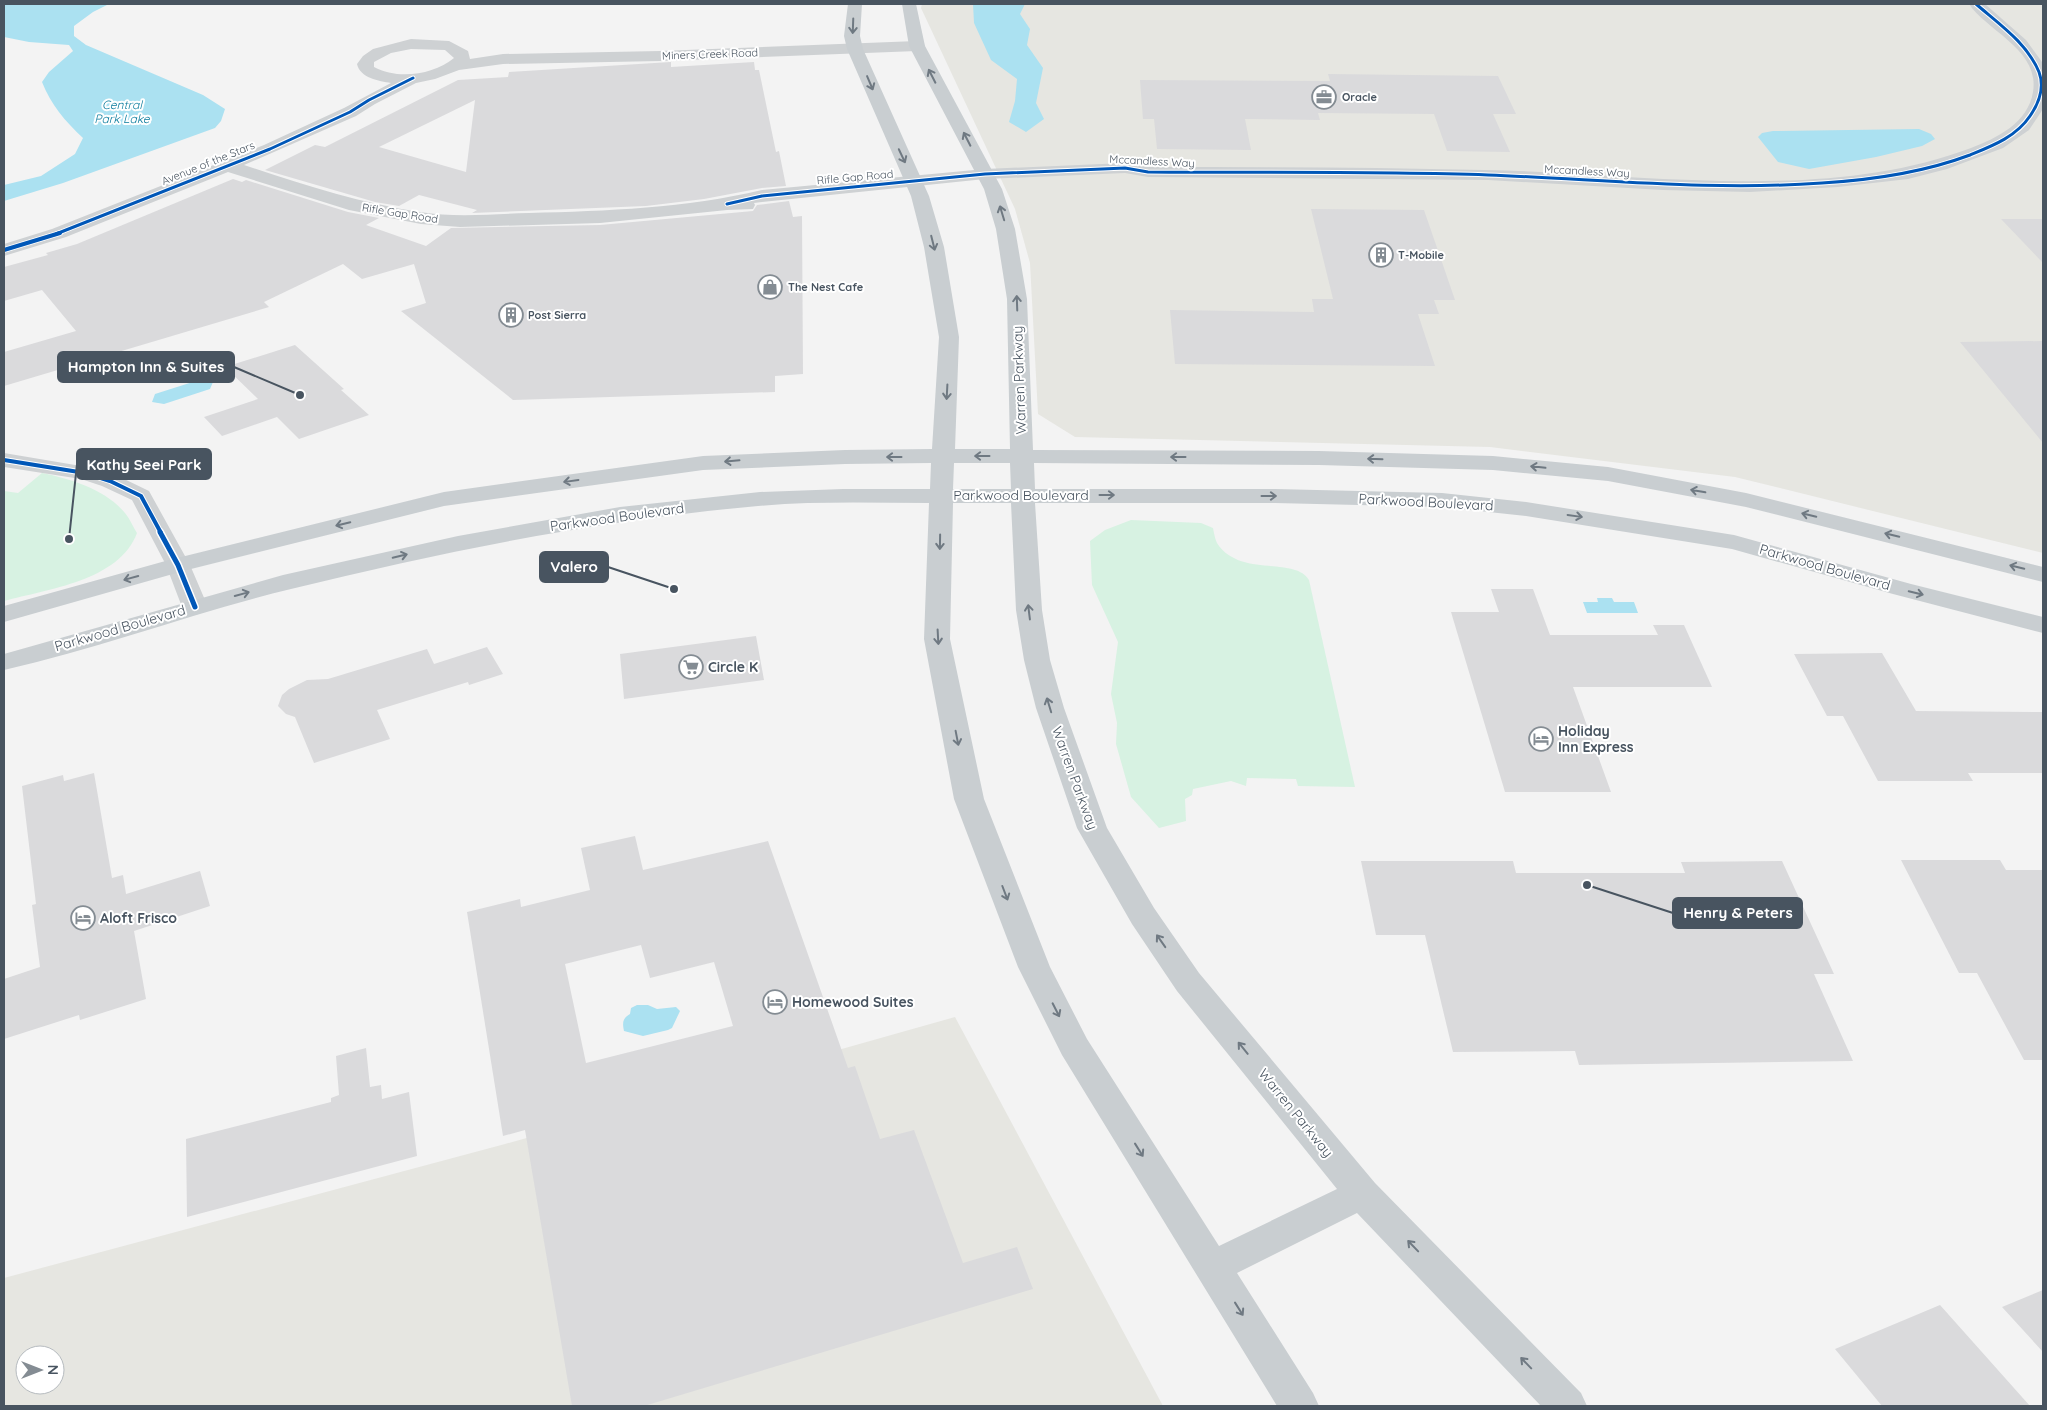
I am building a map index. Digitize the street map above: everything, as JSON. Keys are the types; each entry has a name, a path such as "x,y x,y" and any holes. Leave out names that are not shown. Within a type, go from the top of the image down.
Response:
{"main road":[{"path":"855,4 852,36 855,49 917,188 934,248 950,343 941,496 937,639 969,799 1034,966 1074,1046 1300,1406"},
{"name":"Warren Parkway","path":"908,4 917,46 989,181 1002,210 1015,268 1025,564 1037,660 1050,708 1092,828 1143,916 1188,982 1362,1194 1567,1406"},
{"path":"4,614 178,565 444,499 720,462 845,457 1319,458 1493,463 1608,474 1746,500 2043,574"},
{"name":"Parkwood Boulevard","path":"4,662 283,583 449,545 620,514 760,499 1023,495 1275,496 1442,500 1526,509 1734,542 1902,589 2043,625"},
{"path":"1734,542 1746,500"},
{"path":"1213,1267 1362,1194"}],"street":[{"name":"Mccandless Way","path":"989,181 1127,179 1148,172 1480,175 1742,187 1787,186 1893,178 1962,159 1998,144 2023,126 2038,106 2042,91 2040,74 2030,55 2014,37 1976,4"},
{"path":"413,78 381,76 366,69 365,64 374,54 411,44 449,46 459,60"},
{"name":"Miners Creek Road","path":"413,78 431,76 459,60 660,56 917,46"},
{"path":"369,100 381,76"},
{"name":"Avenue of the Stars","path":"4,250 59,233 228,166 350,112 369,100 413,78"},
{"name":"Rifle Gap Road","path":"228,166 349,204 421,218 460,221 600,217 727,204 766,206 989,181"},
{"path":"4,460 85,473 110,481 141,496 178,565 195,607"}],"shaded area":[{"path":"922,4 2043,4 2043,553 1735,477 1490,447 1075,437 1038,414 1030,263 1015,209 921,8"},
{"path":"955,1017 1163,1406 4,1406 4,1278 505,1144"}],"green space":[{"path":"42,473 87,486 108,497 125,513 137,533 128,549 115,562 99,572 61,587 4,601 4,491 18,493"},
{"path":"1131,520 1201,523 1213,528 1217,543 1227,554 1252,564 1292,569 1302,573 1309,580 1355,787 1298,786 1296,779 1247,778 1246,786 1231,781 1193,789 1192,795 1185,799 1186,821 1159,828 1131,797 1116,744 1117,723 1111,694 1118,642 1092,585 1090,541 1105,530"}],"water":[{"name":"Central Park Lake","path":"6,4 109,4 93,12 74,26 74,36 86,45 203,95 225,109 221,121 215,128 63,183 4,201 4,185 41,176 75,154 83,138 59,112 42,82 49,72 73,51 69,45 29,42 4,37 4,6"},
{"path":"973,4 1025,4 1020,14 1030,29 1027,45 1043,68 1036,103 1044,119 1026,132 1009,122 1015,101 1017,79 991,60 974,23"},
{"path":"1919,129 1931,134 1935,139 1922,146 1876,157 1809,169 1778,162 1758,137 1762,133 1773,131"},
{"path":"199,380 213,382 210,389 164,404 152,402 155,394"},
{"path":"1597,598 1612,598 1614,602 1634,602 1638,613 1587,613 1583,602 1598,602"},
{"path":"637,1005 648,1005 657,1009 676,1007 680,1011 672,1028 643,1036 624,1031 624,1019 630,1014 631,1008"}],"building":[{"path":"671,62 671,67 754,62 755,70 759,70 776,152 779,151 786,186 646,206 472,213 477,210 419,195 399,206 375,202 265,170 315,145 325,147 458,80 508,77 509,72","holes":["475,100 466,172 379,147"]},
{"name":"Oracle","path":"1328,74 1498,76 1516,114 1493,114 1510,152 1447,151 1434,114 1318,113 1320,120 1245,119 1251,150 1157,149 1154,119 1143,119 1140,80 1330,81"},
{"path":"233,179 242,182 246,180 348,212 379,218 366,225 426,246 451,228 600,225 753,211 757,205 789,201 793,217 802,216 803,374 775,376 775,392 513,400 401,311 426,303 414,264 362,279 343,264 264,302 269,307 4,386 4,352 76,331 42,290 4,301 4,267 48,255 46,253 77,244"},
{"name":"T-Mobile","path":"1311,209 1424,210 1455,300 1434,300 1439,314 1418,314 1435,366 1175,364 1170,310 1314,312 1312,299 1333,299"},
{"path":"2001,219 2043,219 2043,263"},
{"path":"2043,341 2043,443 1960,342"},
{"path":"295,345 344,389 341,390 369,415 299,439 277,417 222,436 204,417 258,399 225,367"},
{"name":"Holiday Inn Express","path":"1491,589 1533,589 1550,635 1658,635 1653,625 1684,625 1712,687 1573,687 1611,792 1505,792 1451,612 1499,612"},
{"name":"Circle K","path":"756,636 764,680 624,699 620,654"},
{"path":"487,647 503,674 469,685 468,682 377,710 390,739 314,763 295,717 286,714 278,706 282,695 289,689 307,680 328,679 427,649 434,664"},
{"path":"1882,653 1916,711 2043,712 2043,773 1968,773 1973,781 1878,781 1843,716 1827,716 1794,654"},
{"name":"Aloft Frisco","path":"94,773 112,878 123,875 126,894 200,871 210,906 134,931 146,999 80,1020 79,1015 4,1039 4,979 40,967 32,905 36,904 22,786 63,775 64,781"},
{"path":"635,836 643,870 768,841 848,1068 855,1066 880,1139 914,1130 963,1263 1017,1247 1033,1289 644,1406 572,1406 525,1130 503,1136 467,912 520,899 521,907 590,890 581,848","holes":["641,945 650,978 714,962 733,1026 586,1063 565,964"]},
{"path":"1901,860 2000,860 2006,870 2043,870 2043,1060 2024,1060 1977,973 1959,973"},
{"path":"1361,861 1513,861 1516,873 1685,873 1681,862 1782,861 1834,974 1814,974 1853,1061 1579,1065 1575,1051 1453,1052 1425,935 1376,935"},
{"path":"366,1048 370,1087 381,1085 382,1099 409,1092 417,1156 187,1217 186,1139 331,1102 331,1098 339,1095 336,1056"},
{"path":"2043,1290 2043,1352 2002,1307"},
{"path":"1940,1305 2030,1406 1882,1406 1835,1349"}],"cycle path":[{"path":"727,204 762,196 985,174 1125,168 1148,172 1488,175 1707,186 1794,185 1891,176 1958,160 1997,144 2023,126 2032,115 2038,103 2042,91 2041,79 2028,52 2012,35 1976,4"},
{"path":"4,250 59,233 270,149 350,112 369,100 413,78"},
{"path":"4,460 85,473 110,481 141,496 178,565 195,607"}],"place":[{"name":"Oracle","path":"1324,97"},
{"name":"T-Mobile","path":"1381,255"},
{"name":"The Nest Cafe","path":"770,287"},
{"name":"Post Sierra","path":"511,315"},
{"name":"Hampton Inn & Suites","path":"300,395"},
{"name":"Kathy Seei Park","path":"69,539"},
{"name":"Valero","path":"674,589"},
{"name":"Circle K","path":"691,667"},
{"name":"Holiday Inn Express","path":"1541,739"},
{"name":"Henry & Peters","path":"1587,885"},
{"name":"Aloft Frisco","path":"83,918"},
{"name":"Homewood Suites","path":"775,1002"}]}
